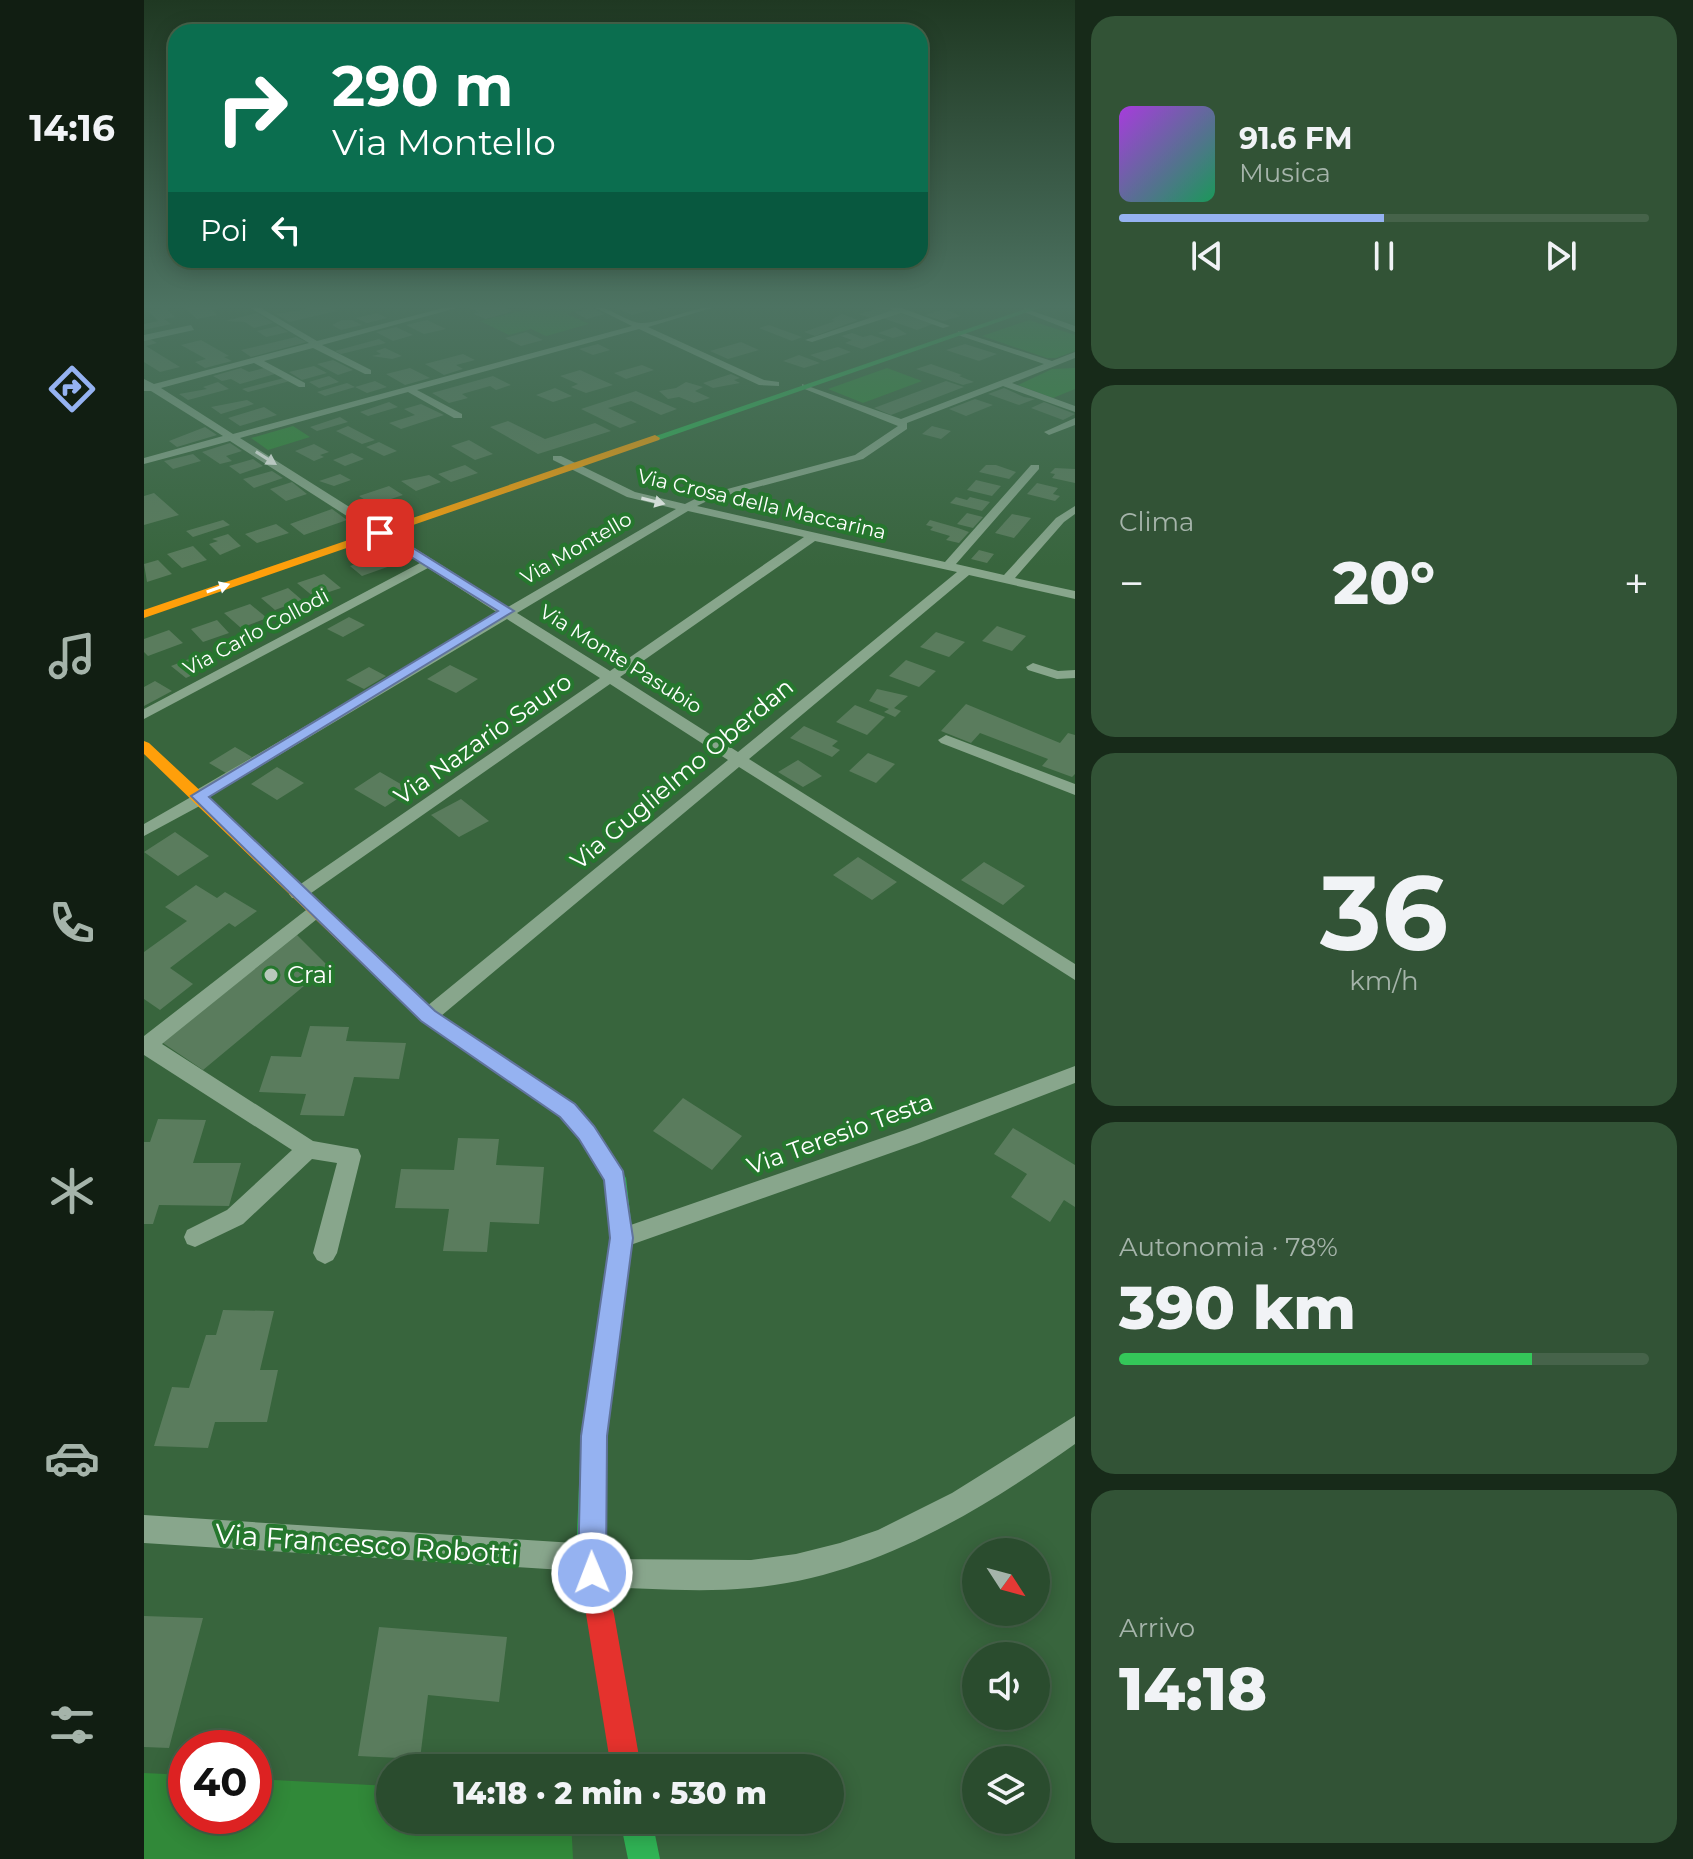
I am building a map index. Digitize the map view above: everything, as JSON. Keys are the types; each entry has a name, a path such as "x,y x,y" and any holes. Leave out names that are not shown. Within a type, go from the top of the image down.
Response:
{"street":[{"name":"Via Monte Pasubio","path":"160,394 739,757 1075,973"},
{"path":"144,461 391,394"},
{"path":"418,394 458,416"},
{"path":"144,614 372,528 766,394"},
{"path":"812,394 902,422"},
{"name":"Via Montello","path":"144,831 685,508 705,498 859,457 903,427 902,422 975,394"},
{"path":"1033,394 1075,409"},
{"path":"1049,432 1075,421"},
{"name":"Via Crosa della Maccarina","path":"565,462 621,492 811,538 1075,595"},
{"path":"948,566 1035,467"},
{"path":"1007,579 1060,520 1075,509"},
{"path":"144,597 372,528"},
{"name":"Via Nazario Sauro","path":"298,894 811,538"},
{"name":"Via Carlo Collodi","path":"144,715 430,562"},
{"name":"Via Guglielmo Oberdan","path":"428,1016 967,570"},
{"path":"1033,667 1057,675 1075,674"},
{"path":"946,740 1075,790"},
{"path":"144,746 428,1016 567,1111 586,1133 615,1178 622,1238 594,1436 591,1565 624,1754"},
{"path":"316,911 146,1046 308,1149 350,1156 325,1253"},
{"name":"Via Teresio Testa","path":"622,1238 911,1137 1075,1074"},
{"path":"195,1237 235,1217 308,1149"},
{"name":"Via Francesco Robotti","path":"144,1529 591,1565 751,1574 812,1564 871,1548 923,1526 973,1498 1075,1429"},
{"path":"639,1834 644,1859"}],"green space":[{"path":"840,394 888,394 863,403"},
{"path":"1042,394 1063,394 1053,398"},
{"path":"293,426 310,437 268,450 251,438"},
{"path":"144,1773 168,1774 168,1834 272,1834 272,1780 376,1785 376,1834 572,1834 573,1859 144,1859"}],"building":[{"path":"180,394 211,394 188,400"},
{"path":"433,394 463,394 468,398 449,403"},
{"path":"567,394 572,396 553,402 536,395"},
{"path":"628,394 642,394 677,409 661,415 631,401 608,408 637,422 620,428 581,409"},
{"path":"662,394 701,394 710,398 694,403 679,397 668,399"},
{"path":"912,394 946,394 891,415 874,408"},
{"path":"988,394 1017,394 1035,399 1019,405"},
{"path":"975,399 993,405 966,416 949,409"},
{"path":"247,400 254,404 221,414 211,407"},
{"path":"389,402 398,407 368,416 360,412"},
{"path":"1044,402 1075,414 1063,420 1031,408"},
{"path":"421,404 444,415 401,429 389,423 415,415 404,409"},
{"path":"264,407 277,415 240,426 228,418"},
{"path":"340,417 348,422 317,431 310,427"},
{"path":"508,421 545,439 595,423 611,431 538,454 490,427"},
{"path":"348,426 375,440 362,444 336,431"},
{"path":"932,426 951,431 941,439 922,434"},
{"path":"205,427 217,435 177,447 169,441"},
{"path":"469,440 493,454 475,460 451,446"},
{"path":"379,442 397,451 384,456 366,447"},
{"path":"230,443 242,451 226,456 232,461 220,464 202,452"},
{"path":"314,444 329,452 314,461 295,451"},
{"path":"352,453 364,459 345,466 333,460"},
{"path":"193,454 201,461 173,469 164,461"},
{"path":"253,459 263,466 240,474 229,466"},
{"path":"465,465 478,473 451,482 438,474"},
{"path":"986,465 1016,472 1009,479 979,472"},
{"path":"1055,468 1075,469 1075,483 1052,478 1055,474 1050,473"},
{"path":"272,471 283,478 254,488 243,479"},
{"path":"340,474 351,480 334,486 319,481"},
{"path":"429,475 441,482 416,491 401,481"},
{"path":"976,480 1001,486 992,496 967,490"},
{"path":"292,482 307,494 286,501 270,489"},
{"path":"1037,483 1058,488 1053,494 1060,496 1055,501 1027,494"},
{"path":"389,486 403,495 373,505 359,496"},
{"path":"154,493 179,515 144,525 144,496"},
{"path":"956,497 990,502 982,511 950,503"},
{"path":"332,509 347,520 304,535 290,524"},
{"path":"967,513 983,517 973,528 957,524"},
{"path":"1012,514 1031,518 1014,538 995,533"},
{"path":"223,520 230,525 193,537 186,531"},
{"path":"930,520 969,532 959,543 946,540 950,536 930,530 933,527 926,525"},
{"path":"276,524 289,533 257,543 245,534"},
{"path":"228,534 241,546 220,555 209,544 218,541 212,539"},
{"path":"193,546 207,560 182,568 167,554"},
{"path":"979,550 994,554 987,563 971,559"},
{"path":"381,555 393,565 362,576 350,566"},
{"path":"158,560 172,574 147,582 144,564"},
{"path":"324,574 341,588 314,597 297,583"},
{"path":"288,588 302,600 275,610 261,598"},
{"path":"250,604 267,618 241,628 224,613"},
{"path":"349,617 365,625 343,637 327,629"},
{"path":"217,620 229,633 203,642 191,629"},
{"path":"997,626 1026,636 1012,651 982,641"},
{"path":"169,630 183,643 148,656 144,652 144,639"},
{"path":"936,632 965,642 949,657 920,647"},
{"path":"194,657 208,668 186,678 171,666"},
{"path":"906,660 936,671 919,687 889,676"},
{"path":"450,665 478,679 456,693 427,679"},
{"path":"369,667 386,676 364,689 346,680"},
{"path":"155,681 172,691 144,706 144,687"},
{"path":"877,689 908,696 894,708 901,711 895,717 884,712 889,709 869,701"},
{"path":"966,704 1060,743 1068,733 1075,735 1075,774 1072,777 1042,766 1048,759 980,733 971,743 941,731"},
{"path":"855,705 885,717 867,735 836,722"},
{"path":"804,726 838,741 832,746 840,750 832,757 790,738"},
{"path":"235,747 252,757 226,773 209,763"},
{"path":"868,753 895,764 876,783 849,771"},
{"path":"798,760 822,776 803,787 778,772"},
{"path":"277,767 304,783 277,800 251,784"},
{"path":"380,772 411,790 385,807 354,789"},
{"path":"461,799 489,821 459,837 431,815"},
{"path":"175,832 209,856 178,876 144,852"},
{"path":"858,857 897,882 872,900 833,875"},
{"path":"984,862 1025,886 1003,905 961,880"},
{"path":"196,885 217,898 225,892 257,911 235,927 229,923 170,968 193,984 160,1010 144,999 144,952 187,921 165,907"},
{"path":"297,935 328,966 203,1070 163,1043"},
{"path":"310,1026 349,1027 346,1041 406,1043 399,1079 354,1077 344,1116 300,1115 306,1094 259,1092 271,1056 301,1057"},
{"path":"683,1098 742,1136 712,1170 653,1131"},
{"path":"158,1119 206,1120 193,1163 241,1163 229,1206 159,1205 153,1224 144,1224 144,1142 150,1142"},
{"path":"1013,1128 1075,1165 1075,1207 1064,1200 1050,1222 1011,1197 1027,1174 994,1154"},
{"path":"458,1138 499,1139 496,1165 544,1167 539,1224 490,1222 487,1252 443,1251 449,1209 395,1208 401,1169 454,1170"},
{"path":"223,1310 274,1311 260,1370 278,1370 267,1422 215,1422 208,1448 154,1446 172,1387 189,1388 206,1335 216,1335"},
{"path":"144,1616 203,1618 174,1730 168,1730 168,1748 144,1747"},
{"path":"379,1627 507,1637 499,1702 428,1695 421,1754 358,1756"}],"traffic: fast":[{"path":"655,438 784,394"},
{"path":"374,964 428,1016 567,1111 586,1133 615,1178 622,1238 594,1436 590,1558 600,1614"},
{"path":"639,1834 644,1859"}],"traffic: slow":[{"path":"144,614 655,438"},
{"path":"144,746 374,964"}],"traffic: jam":[{"path":"600,1614 624,1754"}],"place":[{"name":"Crai","path":"271,975"}],"route":[{"path":"380,533 508,611 199,796 428,1016 567,1111 586,1133 615,1178 622,1238 594,1436 592,1573"}]}
